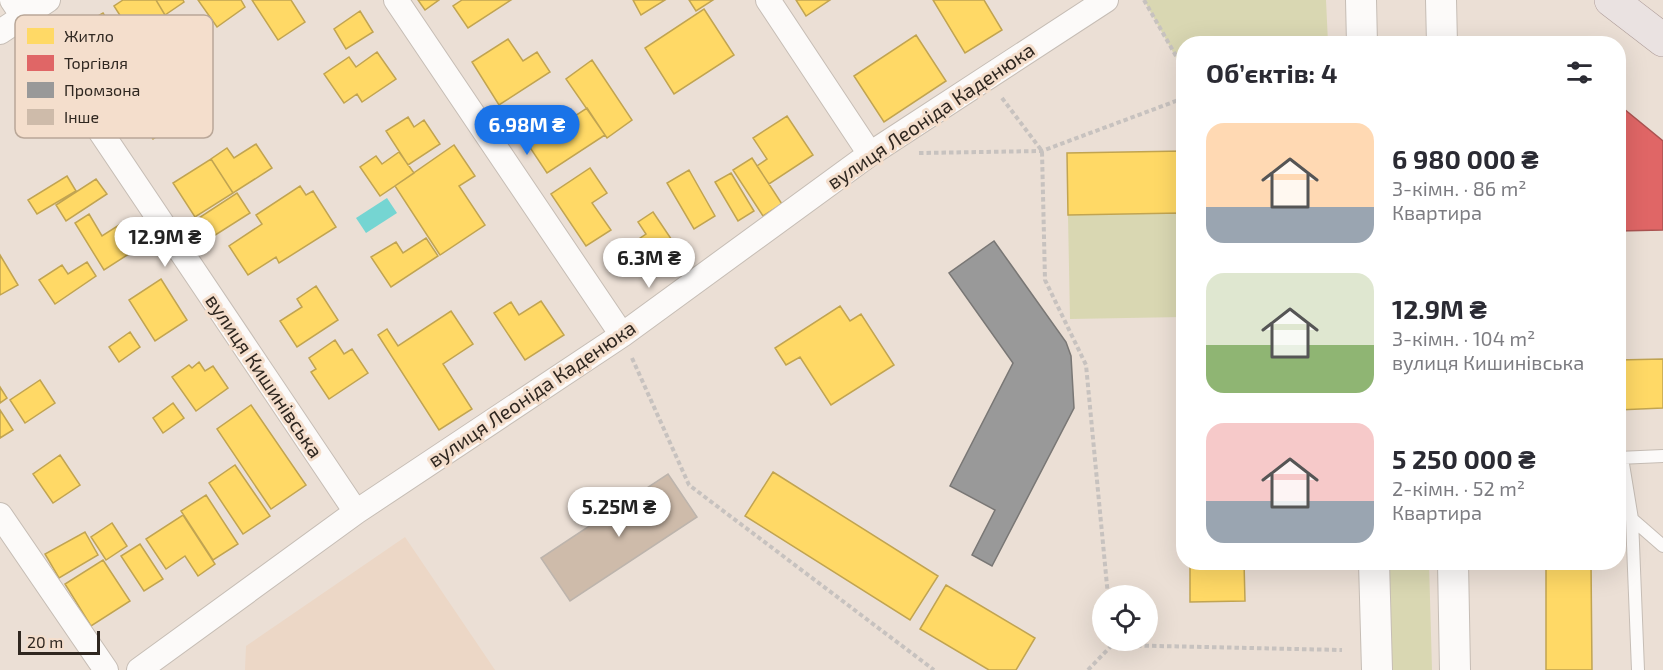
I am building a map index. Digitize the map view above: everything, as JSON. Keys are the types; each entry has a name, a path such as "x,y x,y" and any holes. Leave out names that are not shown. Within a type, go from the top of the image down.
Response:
{"main road":[{"path":"1611,0 1658,28"}],"street":[{"path":"0,32 17,9 48,0"},
{"path":"396,0 622,335"},
{"path":"768,0 870,154"},
{"name":"вулиця Леоніда Каденюка","path":"139,670 356,512 622,335 870,154 1106,0"},
{"path":"1361,0 1362,36"},
{"path":"1441,0 1442,36"},
{"name":"вулиця Кишинівська","path":"104,138 356,512"},
{"path":"0,515 106,670"},
{"path":"1374,570 1377,670"},
{"path":"1453,570 1455,670"}],"lane":[{"path":"1626,458 1663,456"},
{"path":"1626,488 1632,519 1638,670"},
{"path":"1632,519 1663,546"}],"path":[{"path":"1144,0 1176,56"},
{"path":"987,78 1042,151 1045,280 1086,364 1107,585"},
{"path":"916,153 1042,151 1176,101"},
{"path":"622,335 689,485 934,670"},
{"path":"1158,644 1342,650"},
{"path":"1088,670 1105,651"}],"shaded area":[{"path":"1144,0 1326,0 1328,36 1176,36 1176,57"},
{"path":"1176,213 1176,317 1070,319 1068,215"},
{"path":"405,537 495,670 245,670 246,646"},
{"path":"1387,570 1429,570 1432,670 1390,670"}],"water":[{"path":"387,198 397,213 366,233 356,218"}],"building: Житло":[{"path":"123,0 156,0 165,15 120,15 114,6"},
{"path":"156,0 183,0 184,2 165,15"},
{"path":"198,0 241,0 245,7 217,27 213,21 213,15 209,15"},
{"path":"252,0 291,0 305,22 278,40"},
{"path":"418,0 439,0 425,10"},
{"path":"462,0 511,0 468,28 453,6"},
{"path":"633,0 665,0 641,15"},
{"path":"689,0 713,0 696,11"},
{"path":"796,0 830,0 806,16"},
{"path":"933,0 984,0 1002,30 965,53"},
{"path":"704,9 734,55 674,94 645,48"},
{"path":"360,11 373,32 346,49 334,29"},
{"path":"916,35 946,81 884,122 854,76"},
{"path":"508,39 523,61 537,52 550,72 499,105 472,62"},
{"path":"377,52 396,79 362,102 357,94 344,103 324,74 349,57 356,67"},
{"path":"592,60 632,120 607,138 566,79"},
{"path":"587,108 605,135 547,173 529,146"},
{"path":"787,116 813,155 769,184 757,166 767,159 753,138"},
{"path":"408,117 414,127 424,120 440,144 408,165 386,131"},
{"path":"256,144 272,168 233,193 211,159 227,148 234,158"},
{"path":"454,145 475,176 459,186 485,225 440,255 395,186"},
{"path":"1176,151 1176,213 1068,215 1067,153"},
{"path":"399,152 414,173 380,196 360,167 376,156 382,164"},
{"path":"752,158 782,204 763,216 733,170"},
{"path":"211,159 233,193 195,217 173,183"},
{"path":"590,168 607,193 592,203 611,230 586,246 551,194"},
{"path":"689,170 715,216 694,229 667,183"},
{"path":"731,173 754,211 738,221 715,182"},
{"path":"67,176 76,191 37,214 28,200"},
{"path":"96,179 107,194 66,221 56,205"},
{"path":"300,186 306,195 313,191 336,227 279,263 276,257 248,275 229,246 262,224 256,215"},
{"path":"237,193 250,213 198,246 185,227"},
{"path":"653,212 682,255 666,266 657,254 634,270 621,251 646,234 638,222"},
{"path":"89,214 102,236 119,225 135,250 104,270 75,223"},
{"path":"426,238 438,256 391,287 371,257 396,242 403,253"},
{"path":"0,255 18,285 0,295"},
{"path":"87,262 96,276 55,304 39,280 62,265 68,274"},
{"path":"161,279 187,320 155,341 129,300"},
{"path":"316,286 338,320 297,347 280,321 302,307 297,299"},
{"path":"541,301 564,335 525,360 494,313 511,302 519,315"},
{"path":"840,306 850,321 861,314 894,365 831,405 800,357 786,365 775,348"},
{"path":"451,311 473,344 443,364 472,409 439,430 378,335 387,329 398,346"},
{"path":"130,332 140,347 119,362 109,347"},
{"path":"335,340 344,354 352,349 368,373 329,399 311,372 316,369 309,358"},
{"path":"1663,359 1663,408 1626,410 1626,360"},
{"path":"199,362 205,371 213,366 228,388 196,411 172,377 189,365 192,368"},
{"path":"40,380 55,403 25,423 10,400"},
{"path":"0,387 7,398 0,403"},
{"path":"173,403 184,418 163,433 153,418"},
{"path":"251,405 306,485 271,509 217,429"},
{"path":"0,410 13,430 0,438"},
{"path":"60,455 80,485 53,503 33,474"},
{"path":"235,465 270,516 243,534 209,483"},
{"path":"773,472 938,576 910,620 745,516"},
{"path":"206,495 238,544 213,560 181,511"},
{"path":"183,515 215,564 198,576 185,556 166,569 146,539"},
{"path":"112,523 127,546 106,560 91,537"},
{"path":"85,532 98,555 59,578 45,554"},
{"path":"140,544 163,579 144,591 121,556"},
{"path":"103,560 130,601 91,626 65,584"},
{"path":"1190,570 1244,570 1245,601 1190,602"},
{"path":"1546,570 1591,570 1592,670 1546,670"},
{"path":"946,585 1035,638 1016,670 989,670 920,629"}],"building: Торгівля":[{"path":"1626,111 1663,141 1663,230 1626,231"}],"building: Промзона":[{"path":"994,241 1066,342 1071,356 1074,408 992,566 972,555 995,510 950,486 1013,363 949,273"}],"building: Інше":[{"path":"668,474 697,517 570,601 541,558"}]}
